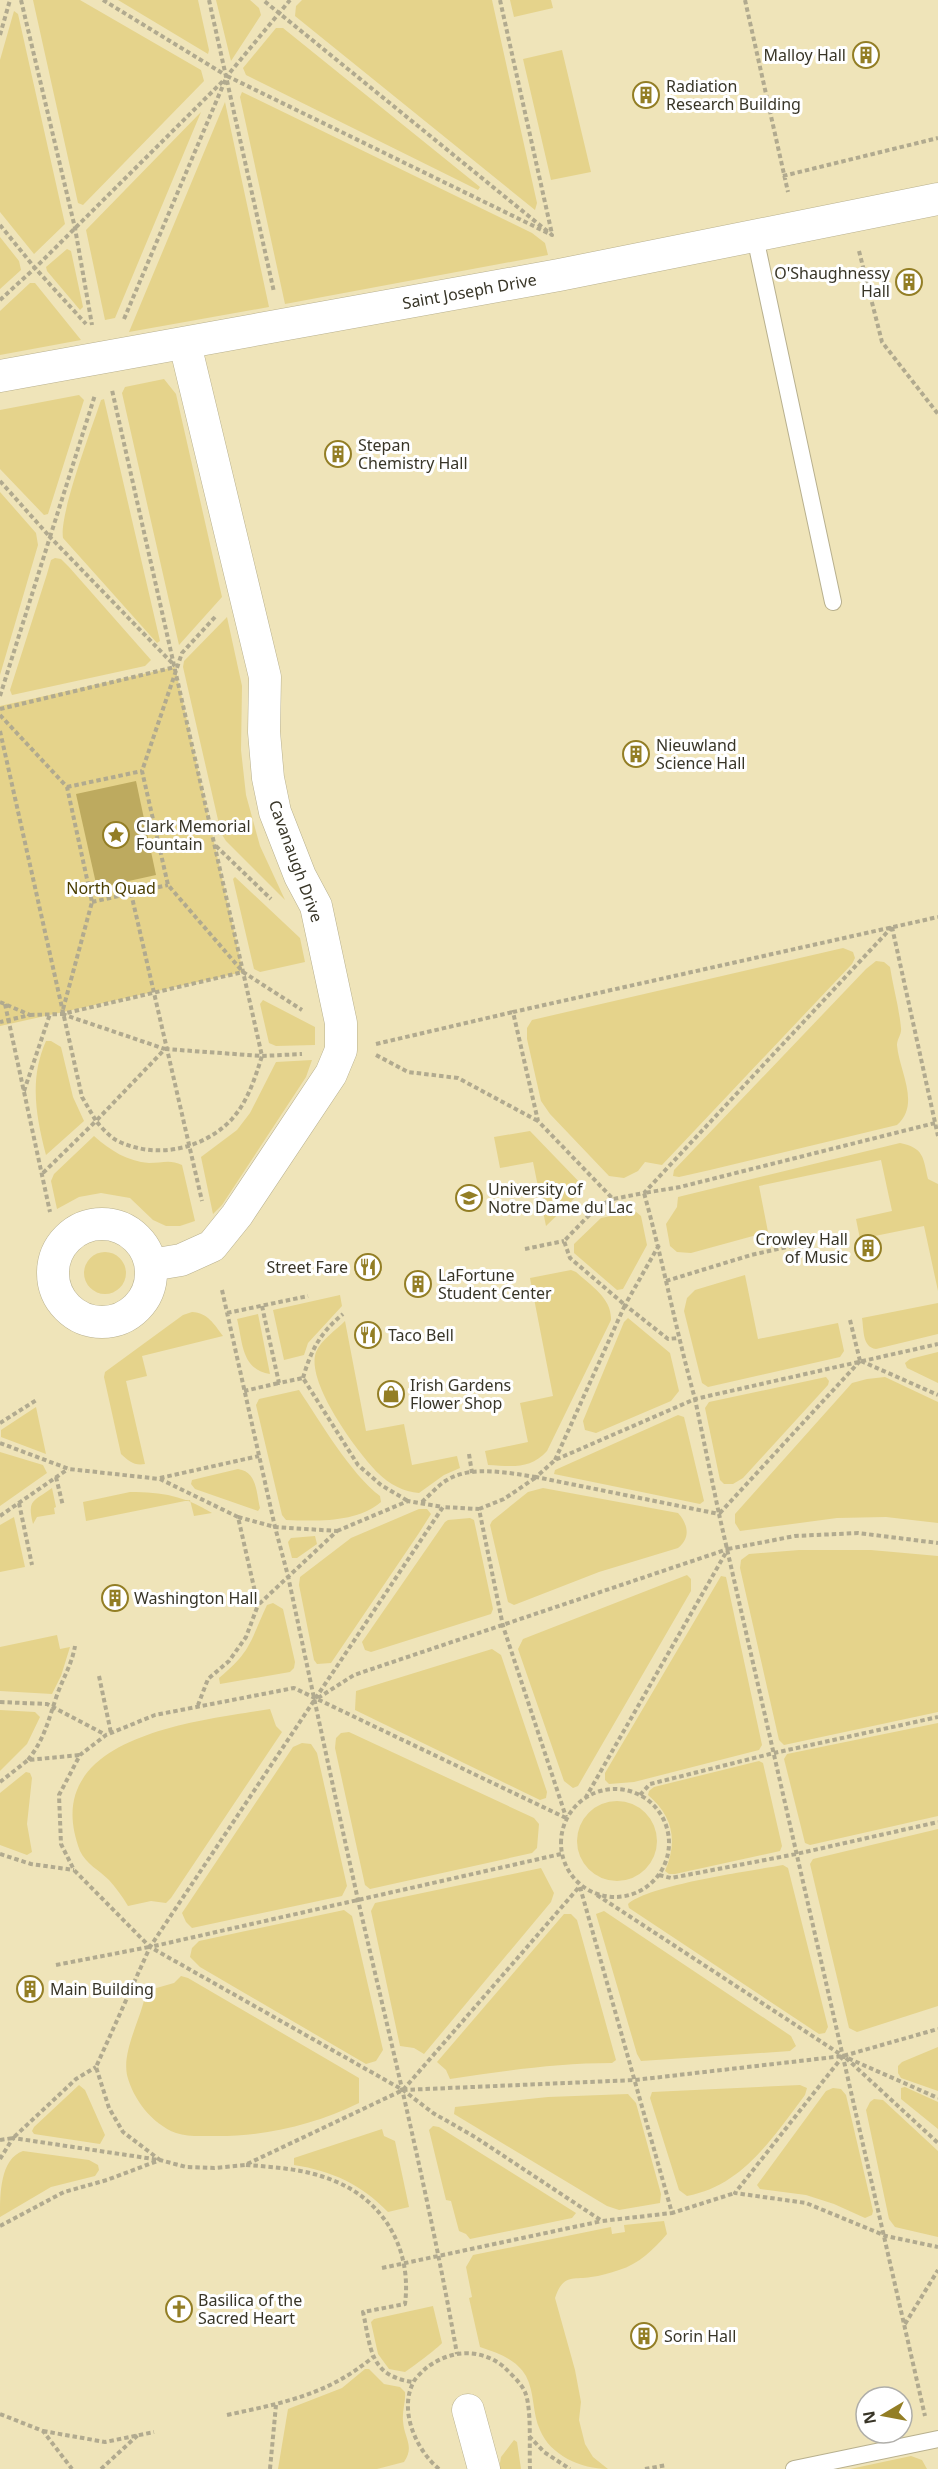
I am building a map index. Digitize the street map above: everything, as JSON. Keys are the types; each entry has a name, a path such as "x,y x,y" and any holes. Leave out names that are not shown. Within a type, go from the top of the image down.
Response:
{"street":[{"name":"Saint Joseph Drive","path":"0,376 185,344 755,237 938,200"},
{"name":"Cavanaugh Drive","path":"151,1265 181,1260 212,1246 237,1215 331,1074 341,1050 341,1023 316,906 300,876 275,812 268,778 264,732 265,677 185,344"},
{"path":"468,2410 484,2469"}],"lane":[{"path":"755,237 833,602"},
{"path":"794,2469 934,2439"}],"path":[{"path":"0,35 10,0"},
{"path":"0,225 93,333 75,228 21,0"},
{"path":"103,0 227,76 552,235"},
{"path":"209,0 274,294"},
{"path":"263,0 552,235"},
{"path":"0,300 35,268 227,76 290,0"},
{"path":"500,0 552,235"},
{"path":"745,0 788,194"},
{"path":"121,325 227,76"},
{"path":"783,176 938,138"},
{"path":"849,250 858,249 882,342 938,413"},
{"path":"0,731 82,1097 96,1121 114,1139 135,1149 163,1151 188,1147 212,1135 232,1118 253,1085 262,1056 110,381"},
{"path":"0,696 93,397 102,389"},
{"path":"0,481 175,667"},
{"path":"217,615 182,653 175,667 142,771 168,885 243,972 307,1012"},
{"path":"0,709 175,667"},
{"path":"0,715 67,787 92,902 62,1014"},
{"path":"67,787 142,771"},
{"path":"215,845 272,901"},
{"path":"92,902 168,885"},
{"path":"131,893 203,1207"},
{"path":"374,1044 938,917"},
{"path":"892,927 938,1136"},
{"path":"644,1193 892,927"},
{"path":"0,1022 30,1015 62,1014 243,972"},
{"path":"0,1002 30,1015"},
{"path":"5,1004 50,1212"},
{"path":"513,1012 538,1121"},
{"path":"24,1092 50,1014"},
{"path":"62,1014 165,1049 262,1056 313,1054"},
{"path":"42,1174 165,1049"},
{"path":"372,1052 408,1072 458,1078 538,1121 613,1199"},
{"path":"525,1249 564,1241 597,1207 613,1199 680,1187 935,1123"},
{"path":"644,1193 659,1245 678,1338 695,1399 719,1514 886,2236 904,2324 934,2439"},
{"path":"564,1241 570,1258 625,1305 668,1339 678,1338"},
{"path":"666,1281 751,1255 805,1243"},
{"path":"555,1460 625,1305 659,1245"},
{"path":"222,1290 440,2256 458,2354"},
{"path":"227,1313 308,1296"},
{"path":"262,1306 279,1383"},
{"path":"343,1314 319,1339 309,1355 303,1378 358,1465 381,1485 408,1501 443,1507 479,1509 504,1499 536,1477 555,1460 695,1399 938,1344"},
{"path":"850,1320 860,1361"},
{"path":"860,1361 938,1395"},
{"path":"719,1514 860,1361"},
{"path":"244,1391 303,1378"},
{"path":"0,1422 38,1399"},
{"path":"0,1443 69,1469 160,1479 259,1456"},
{"path":"469,1454 472,1473"},
{"path":"0,1516 69,1469"},
{"path":"422,1502 447,1479 499,1470 719,1514"},
{"path":"56,1477 63,1506"},
{"path":"160,1479 238,1517 275,1527 337,1531"},
{"path":"198,1706 208,1679 229,1661 246,1637 258,1605 337,1531 408,1501"},
{"path":"19,1503 32,1565"},
{"path":"0,2159 13,2138 76,2079 96,2067 150,1947 443,1507"},
{"path":"479,1509 503,1626 566,1818"},
{"path":"238,1517 258,1605"},
{"path":"315,1700 354,1675 728,1550 795,1536 858,1533 938,1542"},
{"path":"586,1797 728,1550"},
{"path":"0,1782 28,1760 41,1743 57,1695 74,1656 75,1646"},
{"path":"99,1676 111,1733"},
{"path":"566,1818 294,1688 155,1715 106,1735 80,1755 59,1795 61,1844 74,1870 150,1947 403,2090 433,2113 475,2137 602,2220"},
{"path":"0,1702 47,1704 106,1735"},
{"path":"640,1795 650,1784 774,1753 938,1717"},
{"path":"28,1760 80,1755"},
{"path":"597,1895 614,1898 632,1895 647,1887 659,1875 667,1858 669,1840 665,1821 654,1806 640,1795 622,1789 604,1790 574,1805 566,1818 561,1836 561,1854 566,1867 580,1886 672,2213"},
{"path":"659,1875 671,1878 796,1854 938,1822"},
{"path":"0,1854 31,1864 74,1870"},
{"path":"56,1965 150,1947 561,1854"},
{"path":"403,2090 580,1886"},
{"path":"580,1886 843,2056 938,2098"},
{"path":"245,2165 403,2090 635,2080 843,2056 938,2029"},
{"path":"843,2056 938,2144"},
{"path":"735,2193 843,2056"},
{"path":"96,2067 109,2108 123,2132 160,2160"},
{"path":"0,2140 13,2138 160,2160 186,2167 214,2168 245,2165 304,2172 330,2179 366,2200 385,2221 399,2242 405,2263 407,2286 405,2304 363,2312 373,2357 382,2372 398,2380 413,2382 409,2398 410,2422 415,2439 436,2469"},
{"path":"0,2226 64,2192 107,2180 160,2160"},
{"path":"382,2268 602,2220 672,2213 735,2193 806,2203 886,2236 938,2247"},
{"path":"904,2324 938,2270"},
{"path":"227,2415 276,2405 321,2391 356,2371 373,2357"},
{"path":"270,2469 276,2405"},
{"path":"0,2414 43,2431 105,2442 154,2432"},
{"path":"43,2431 72,2469"},
{"path":"101,2469 138,2435"},
{"path":"528,2435 544,2452 570,2469"},
{"path":"645,2469 667,2465"}],"shaded area":[{"name":"University of Notre Dame du Lac","path":"0,0 938,0 938,2469 0,2469"},
{"name":"Clark Memorial Fountain","path":"136,781 156,875 97,888 76,794"}],"green space":[{"path":"33,0 80,0 201,70 204,81 83,205 78,203"},
{"path":"118,0 198,0 208,54"},
{"path":"216,0 250,0 259,8 261,15 231,61"},
{"path":"302,0 492,0 537,203 535,210 295,16 296,6"},
{"path":"510,0 551,0 553,8 514,17"},
{"path":"14,11 18,14 65,224 34,254 0,212 0,60"},
{"path":"276,28 283,28 480,187 478,190 246,75 243,68"},
{"path":"562,50 591,172 551,180 523,59"},
{"path":"242,92 532,233 545,243 548,255 285,304 240,97"},
{"path":"225,102 269,307 129,332"},
{"path":"201,112 115,318 105,320 86,230"},
{"path":"0,237 19,261 21,270 0,289"},
{"path":"67,249 71,251 83,307 80,310 46,267"},
{"path":"30,283 35,283 81,340 0,355 0,311"},
{"path":"164,379 176,394 222,597 179,645 122,393 125,387"},
{"path":"79,395 84,400 48,514 44,515 0,469 0,410"},
{"path":"104,399 160,641 157,643 63,538 63,526 71,491 101,400"},
{"path":"0,492 36,533 38,545 0,675"},
{"path":"61,559 69,567 151,660 145,666 12,695 10,690 51,560"},
{"path":"227,617 242,686 241,750 246,795 260,846 285,900 226,841 221,833 183,667 184,661"},
{"name":"North Quad","path":"175,667 243,972 0,1026 0,706"},
{"path":"235,877 300,938 305,962 260,972 254,969 233,879"},
{"path":"843,948 853,952 855,958 852,964 662,1165 645,1162 638,1171 624,1178 609,1176 550,1114 541,1101 527,1039 527,1028 532,1020"},
{"path":"876,961 884,962 890,967 900,1020 901,1030 897,1045 908,1097 904,1117 897,1125 710,1170 679,1177 673,1176 674,1170"},
{"path":"263,1000 315,1027 315,1045 276,1046 269,1043 260,1004"},
{"path":"46,1041 51,1041 61,1047 73,1097 84,1121 46,1155 37,1112 36,1083 37,1069"},
{"path":"312,1060 306,1077 222,1205 213,1214 201,1157 237,1130 250,1113 276,1062"},
{"path":"530,1131 585,1188 546,1226 533,1162 500,1168 494,1137"},
{"path":"94,1136 126,1158 149,1163 170,1162 182,1165 195,1221 180,1226 166,1226 153,1220 130,1198 101,1193 79,1197 57,1209 51,1181 54,1174"},
{"path":"900,1143 918,1151 923,1159 928,1179 938,1184 938,1291 924,1226 860,1239 856,1219 892,1211 881,1160 759,1186 768,1232 691,1253 677,1252 670,1246 666,1224 677,1207 678,1197"},
{"path":"635,1211 641,1216 647,1245 623,1289 617,1290 574,1253 574,1244 601,1218"},
{"path":"105,1252 120,1258 126,1273 120,1288 105,1294 90,1288 84,1273 90,1258"},
{"path":"571,1270 600,1293 608,1305 611,1320 547,1451 534,1461 520,1466 488,1465 485,1451 528,1442 520,1403 553,1396 530,1278"},
{"path":"745,1275 758,1339 838,1323 844,1351 840,1357 708,1387 702,1383 684,1311 687,1298 695,1290"},
{"path":"340,1295 342,1306 308,1343 304,1355 284,1360 273,1310"},
{"path":"938,1303 938,1334 876,1349 868,1345 862,1318"},
{"path":"192,1312 206,1317 223,1336 142,1356 147,1376 126,1381 145,1464 135,1464 121,1454 104,1377 105,1372 183,1315"},
{"path":"258,1314 270,1374 253,1367 242,1346 237,1319"},
{"path":"628,1318 670,1353 679,1391 671,1401 596,1433 585,1430 583,1421 624,1322"},
{"path":"345,1321 366,1431 404,1424 412,1465 457,1456 460,1468 444,1475 419,1493 397,1487 378,1473 358,1450 335,1416 318,1381 315,1365 316,1352 325,1339"},
{"path":"938,1352 938,1383 907,1368 905,1363 910,1359"},
{"path":"826,1377 829,1381 828,1385 743,1478 733,1484 724,1484 720,1480 705,1408 709,1402"},
{"path":"885,1377 938,1402 938,1523 886,1517 837,1518 740,1531 735,1523 735,1514 852,1383"},
{"path":"299,1390 347,1461 380,1496 381,1502 371,1509 348,1517 323,1520 286,1520 282,1515 256,1405 259,1399"},
{"path":"36,1407 46,1454 1,1437 1,1430"},
{"path":"678,1415 684,1417 704,1501 700,1504 554,1474 555,1470"},
{"path":"0,1452 43,1465 47,1473 0,1506"},
{"path":"238,1469 252,1478 260,1508 258,1511 195,1489 191,1484 192,1480"},
{"path":"52,1488 55,1514 37,1517 33,1524 31,1505"},
{"path":"543,1488 678,1513 686,1526 685,1540 678,1548 599,1572 514,1605 508,1602 490,1525 528,1492"},
{"path":"130,1492 163,1494 187,1501 86,1521 83,1502"},
{"path":"190,1502 202,1507 212,1513 194,1516"},
{"path":"419,1509 427,1509 431,1514 419,1533 331,1663 317,1664 314,1660 299,1585 300,1577 351,1538"},
{"path":"14,1517 25,1567 0,1572 0,1525"},
{"path":"470,1518 474,1520 493,1609 491,1614 371,1652 365,1650 362,1642 445,1522"},
{"path":"315,1536 317,1544 297,1558 292,1558 288,1542 291,1538"},
{"path":"799,1550 871,1550 938,1556 938,1712 784,1745 779,1740 740,1568 741,1560 749,1554"},
{"path":"687,1575 691,1579 691,1591 578,1786 573,1788 564,1781 518,1649 523,1639"},
{"path":"721,1576 726,1577 762,1745 759,1750 634,1782 609,1784 605,1780 605,1773"},
{"path":"273,1603 283,1609 295,1662 294,1668 290,1672 220,1684 219,1678 244,1653 267,1605"},
{"path":"57,1635 60,1649 70,1647 61,1676 52,1694 0,1691 0,1647"},
{"path":"492,1649 501,1655 547,1792 546,1798 540,1800 355,1710 356,1691"},
{"path":"270,1709 276,1726 282,1732 171,1898 166,1903 151,1901 128,1906 109,1880 89,1863 80,1851 73,1812 81,1782 102,1759 131,1741 203,1720"},
{"path":"0,1710 35,1712 40,1717 27,1744 0,1771"},
{"path":"938,1723 938,1816 810,1845 805,1843 784,1759 787,1754"},
{"path":"349,1732 534,1818 539,1824 537,1848 532,1853 370,1889 365,1885 335,1748 336,1738 341,1733"},
{"path":"302,1743 311,1744 317,1753 347,1886 342,1896 192,1928 182,1913 293,1747"},
{"path":"759,1761 763,1763 782,1846 780,1851 675,1874 665,1871 671,1849 671,1830 663,1812 648,1795 649,1791 654,1787"},
{"path":"26,1772 30,1773 32,1778 27,1824 32,1852 27,1855 0,1845 0,1793"},
{"path":"617,1801 632,1804 645,1813 654,1826 657,1841 654,1856 645,1869 632,1878 617,1881 602,1878 589,1869 580,1856 577,1841 580,1826 589,1813 602,1804"},
{"path":"938,1829 938,2006 857,2032 849,2028 810,1864 813,1859"},
{"path":"783,1865 788,1868 828,2027 825,2033 819,2034 629,1908 628,1904 639,1897 678,1885"},
{"path":"541,1868 554,1893 551,1902 424,2054 414,2048 400,2046 371,1911 375,1903"},
{"path":"344,1910 352,1916 383,2050 376,2061 366,2064 200,1967 190,1957 192,1948 199,1941"},
{"path":"604,1911 791,2036 796,2046 790,2051 641,2061 596,1914"},
{"path":"564,1914 571,1914 577,1920 616,2060 612,2063 550,2066 450,2079 446,2070 437,2062"},
{"path":"181,1976 359,2078 359,2103 324,2118 288,2128 231,2136 189,2136 176,2133 159,2124 145,2110 134,2093 127,2075 127,2055 146,1991 174,1983"},
{"path":"938,2047 938,2091 901,2078 898,2066 902,2062"},
{"path":"79,2085 85,2090 105,2135 100,2144 34,2134 32,2131 34,2127"},
{"path":"800,2085 807,2088 805,2095 768,2143 741,2171 707,2191 687,2196 679,2190 650,2098 652,2092"},
{"path":"905,2087 938,2102 938,2129 901,2099 901,2088"},
{"path":"833,2088 841,2089 846,2095 873,2211 872,2215 865,2218 806,2195 760,2189 757,2185 826,2091"},
{"path":"628,2094 636,2103 661,2194 660,2203 619,2210 607,2206 454,2114 455,2107 548,2097"},
{"path":"874,2099 883,2100 938,2151 938,2237 895,2227 889,2219 866,2110"},
{"path":"433,2126 439,2127 576,2213 572,2218 470,2239 459,2231 451,2201 446,2200 429,2130"},
{"path":"382,2129 384,2136 395,2141 409,2207 388,2212 378,2202 345,2180 321,2171 294,2165 294,2158"},
{"path":"23,2151 89,2160 98,2165 99,2170 95,2176 51,2187 0,2217 1,2188 6,2169 15,2155"},
{"path":"664,2221 667,2234 639,2260 609,2273 569,2280 561,2285 555,2298 575,2370 581,2402 579,2420 585,2444 593,2457 608,2469 577,2463 551,2447 545,2439 537,2423 529,2383 522,2370 506,2357 480,2347 469,2298 472,2297 466,2267 473,2255 611,2227 612,2234 625,2232 624,2225"},
{"path":"433,2306 442,2343 405,2372 389,2369 378,2354 371,2322 374,2319"},
{"path":"365,2369 369,2369 384,2384 400,2387 405,2392 403,2421 409,2451 404,2462 377,2469 278,2469 288,2409 342,2388"},
{"path":"514,2440 517,2442 521,2469 499,2469 501,2457"},
{"path":"911,2456 922,2460 927,2469 850,2469"}],"place":[{"name":"Malloy Hall","path":"866,55"},
{"name":"Radiation Research Building","path":"646,95"},
{"name":"O'Shaughnessy Hall","path":"909,282"},
{"name":"Stepan Chemistry Hall","path":"338,454"},
{"name":"Nieuwland Science Hall","path":"636,754"},
{"name":"Clark Memorial Fountain","path":"116,835"},
{"name":"University of Notre Dame du Lac","path":"469,1198"},
{"name":"Crowley Hall of Music","path":"868,1248"},
{"name":"Street Fare","path":"368,1267"},
{"name":"LaFortune Student Center","path":"418,1284"},
{"name":"Taco Bell","path":"368,1335"},
{"name":"Irish Gardens Flower Shop","path":"391,1394"},
{"name":"Washington Hall","path":"115,1598"},
{"name":"Main Building","path":"30,1989"},
{"name":"Basilica of the Sacred Heart","path":"179,2309"},
{"name":"Sorin Hall","path":"644,2336"}]}
